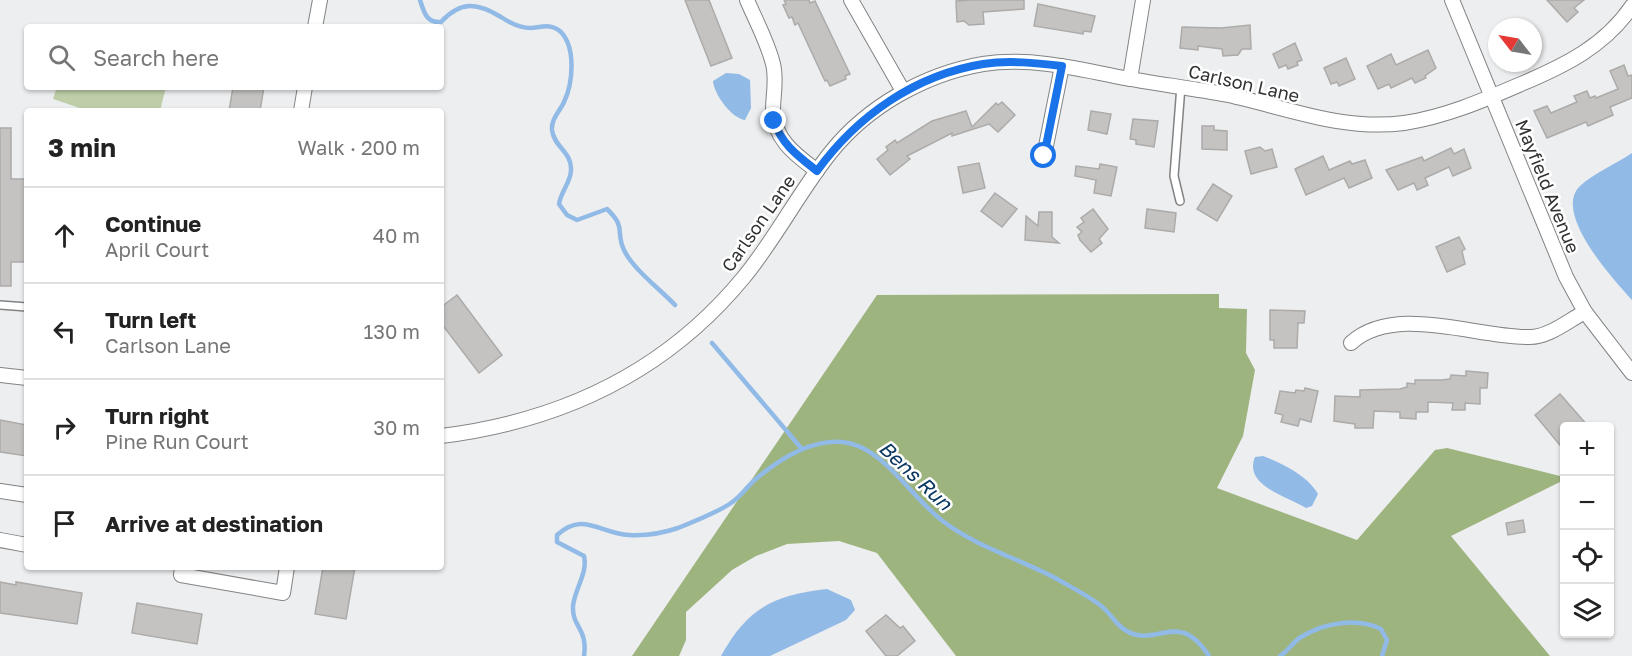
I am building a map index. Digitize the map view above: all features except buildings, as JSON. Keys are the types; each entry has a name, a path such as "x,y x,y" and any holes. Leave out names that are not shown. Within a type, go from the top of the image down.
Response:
{"street":[{"path":"316,24 320,0"},
{"path":"747,0 773,64 775,90 773,109 778,132 792,151 817,171"},
{"path":"851,0 903,91"},
{"path":"1130,79 1143,0"},
{"name":"Mayfield Avenue","path":"1452,0 1566,277 1585,312 1632,373"},
{"name":"Carlson Lane","path":"444,436 528,420 572,405 613,386 654,360 708,315 745,276 817,171 852,128 903,91 946,73 983,64 1021,62 1062,66 1181,86 1263,103 1335,122 1369,125 1402,123 1439,116 1493,97 1562,67 1586,52 1632,6"},
{"path":"1044,156 1062,66"},
{"path":"302,108 305,90"},
{"path":"1351,343 1376,327 1396,325 1478,330 1531,337 1543,334 1585,312"},
{"path":"0,375 24,378"},
{"path":"0,491 24,495"},
{"path":"0,540 24,544"},
{"path":"182,570 181,576 283,593 287,570"}],"lane":[{"path":"1180,201 1174,176 1181,86"},
{"path":"0,305 24,307"}],"green space":[{"path":"56,90 165,90 161,108 80,108 53,99"},
{"path":"1219,294 1219,308 1247,309 1246,353 1255,370 1243,436 1217,488 1357,540 1435,450 1447,448 1560,476 1560,482 1451,536 1550,656 956,656 877,553 839,541 787,544 756,556 732,570 686,612 686,640 679,656 632,656 877,295"}],"water":[{"path":"726,73 739,74 750,80 751,108 745,120 734,115 716,92 713,81"},
{"path":"1632,153 1632,300 1600,262 1579,229 1573,198 1586,181"},
{"path":"1263,456 1286,466 1314,487 1318,494 1312,506 1306,508 1261,483 1253,467 1255,457"},
{"path":"827,589 851,600 855,610 846,620 770,656 721,656 741,626 764,607 792,595"}],"waterway":[{"path":"420,0 426,16 436,22 441,22 456,10 470,6 493,12 519,26 531,28 543,26 561,32 569,47 572,66 567,94 554,119 552,130 553,136 569,159 571,170 559,204 567,215 577,220 607,209 619,225 622,244 628,257 675,305"},
{"path":"712,343 802,449"},
{"name":"Bens Run","path":"584,656 584,639 573,613 576,593 583,575 584,556 557,542 557,535 566,528 583,524 629,535 654,534 678,528 731,503 757,478 786,457 808,447 831,442 858,446 871,453 944,522 970,539 1043,572 1084,594 1104,608 1125,630 1136,635 1147,636 1167,632 1187,634 1198,642 1209,656"},
{"name":"Bens Run","path":"1280,656 1298,639 1310,632 1341,623 1362,623 1381,629 1387,640 1382,656"}],"route":[{"path":"774,121 784,142 817,171 852,128 903,91 946,73 983,64 1021,62 1062,66 1044,156"}]}
